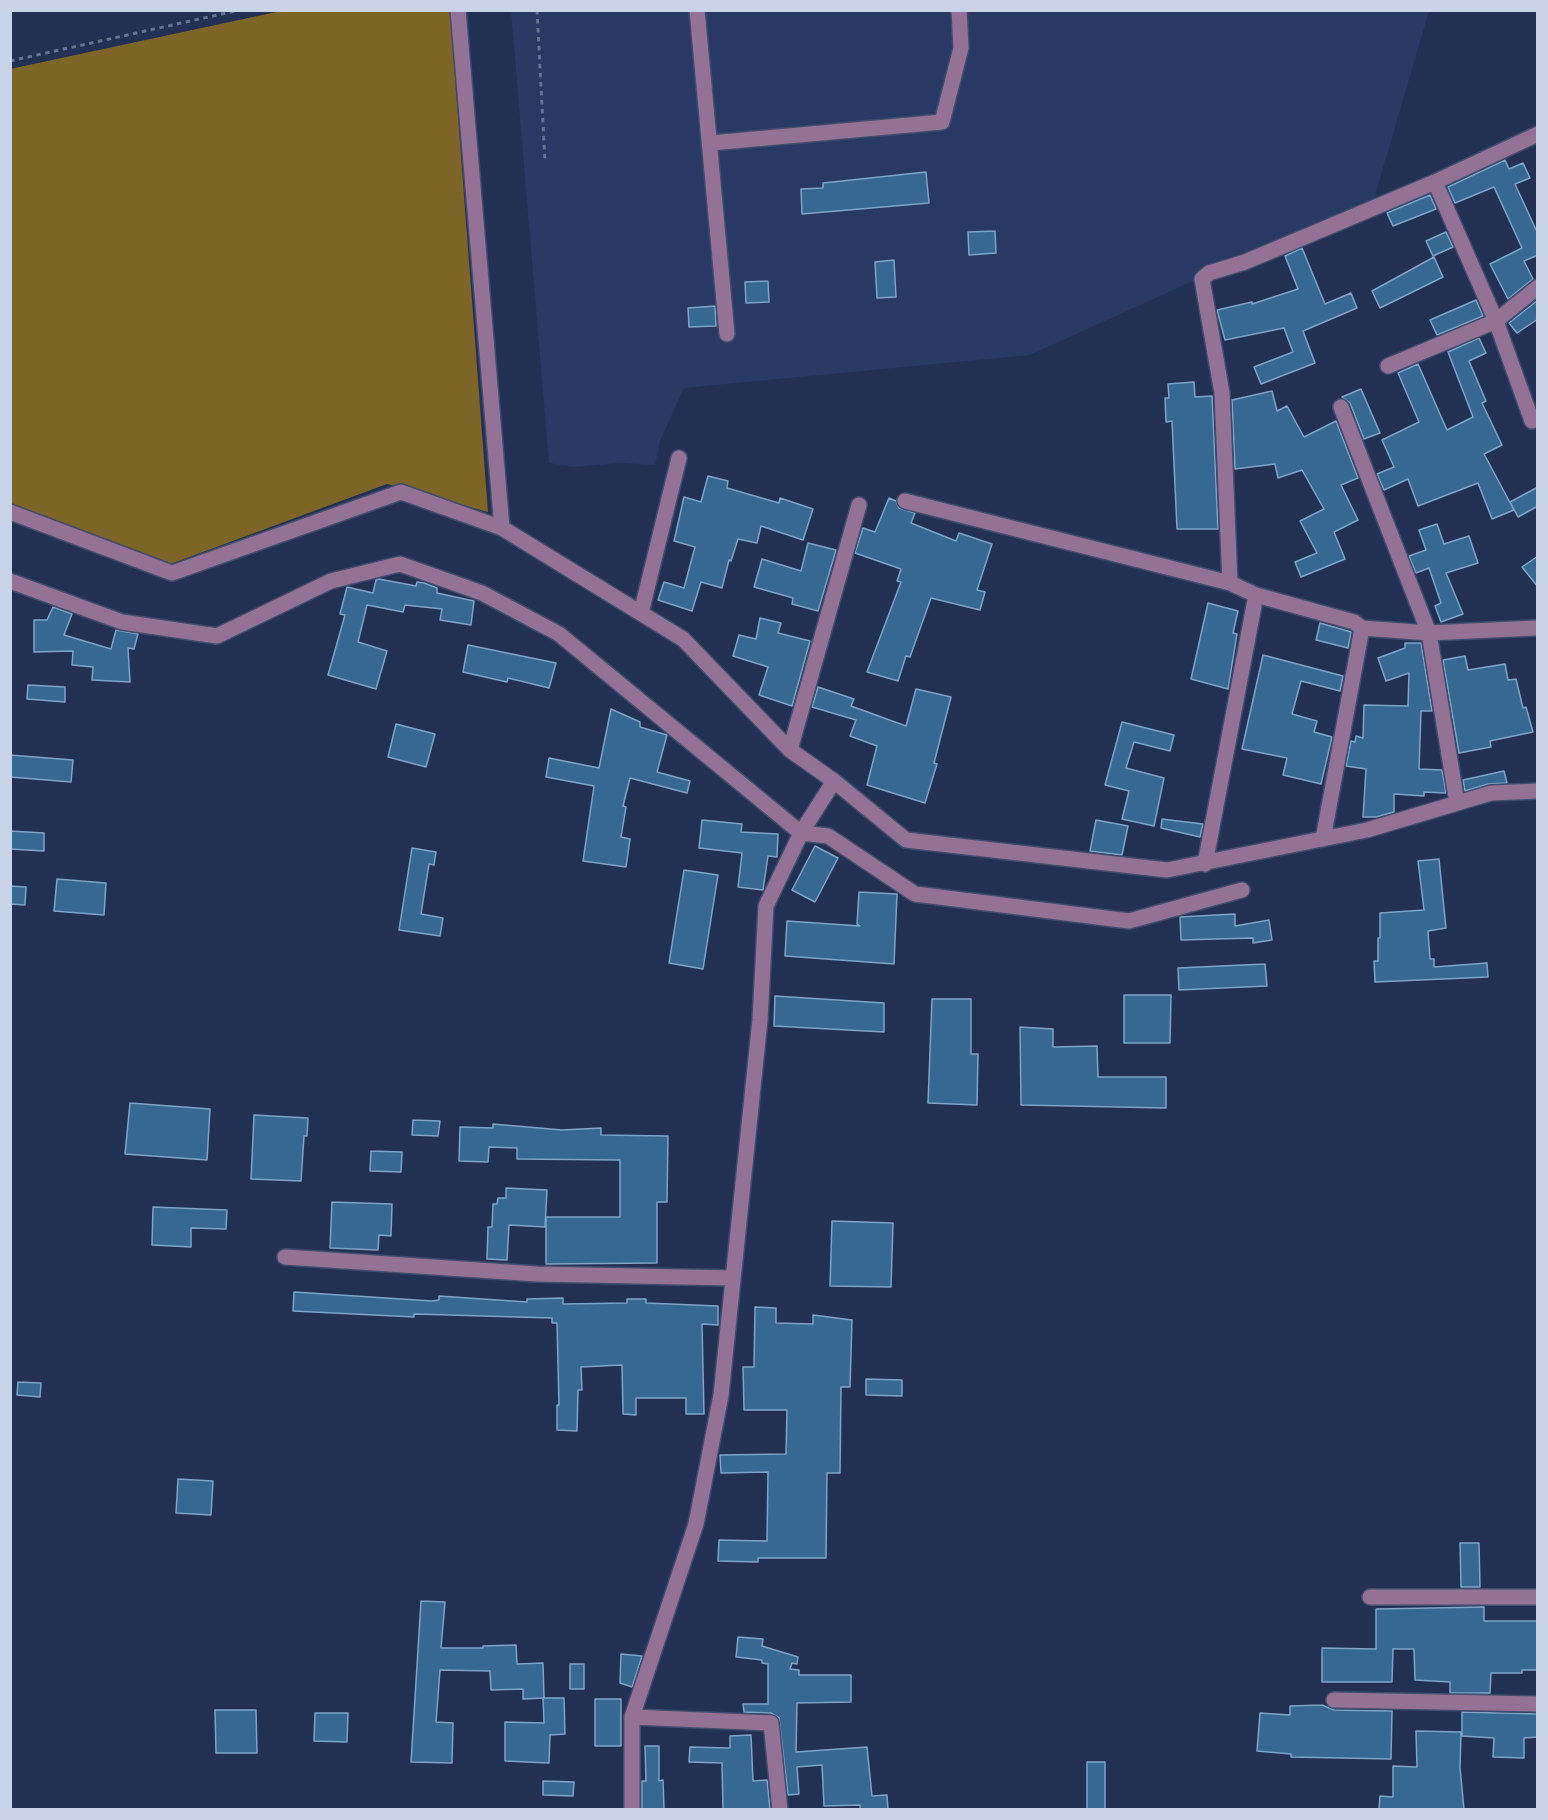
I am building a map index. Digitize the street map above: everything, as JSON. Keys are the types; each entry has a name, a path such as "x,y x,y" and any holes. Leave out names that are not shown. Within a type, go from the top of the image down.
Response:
{"street":[{"path":"458,10 502,528"},
{"path":"697,10 727,334"},
{"path":"711,143 942,122 961,48 959,10"},
{"path":"1230,583 1222,393 1202,279 1209,273 1245,262 1435,182 1538,134"},
{"path":"1435,182 1496,321 1533,421"},
{"path":"1388,366 1496,321 1538,287"},
{"path":"1341,407 1429,633 1457,803"},
{"path":"641,614 679,458"},
{"path":"10,512 172,573 401,492 502,528 683,639 790,750 834,781 906,840 1167,870 1367,830 1491,793 1538,791"},
{"path":"904,501 1230,583 1256,595 1354,622 1362,628 1429,633 1537,630"},
{"path":"790,750 859,505"},
{"path":"10,581 122,622 218,636 331,581 400,564 482,593 559,634 801,833 828,836 915,894 1129,921 1242,890"},
{"path":"1205,864 1256,595"},
{"path":"1323,839 1362,628"},
{"path":"632,1809 632,1717 696,1524 721,1395 760,1020 766,906 801,833 834,781"},
{"path":"285,1257 537,1274 732,1278"},
{"path":"1370,1597 1538,1597"},
{"path":"1334,1700 1538,1704"},
{"path":"632,1717 771,1723 780,1809"}],"path":[{"path":"10,61 240,10"},
{"path":"537,10 544,162"}],"shaded area":[{"path":"281,11 450,11 488,512 387,484 165,566 11,508 10,69"},
{"path":"511,11 1429,11 1374,199 1030,355 684,388 660,441 655,465 621,463 573,467 549,463"}],"building":[{"path":"1505,160 1509,169 1523,163 1530,178 1515,184 1538,234 1538,255 1524,261 1533,279 1508,299 1490,264 1522,248 1494,187 1455,203 1448,187"},
{"path":"926,172 929,203 802,214 801,189 823,188 823,183"},
{"path":"1430,195 1436,209 1393,226 1387,213"},
{"path":"995,231 996,253 969,255 968,232"},
{"path":"1446,232 1453,247 1433,256 1426,241"},
{"path":"1302,248 1325,304 1351,293 1357,308 1303,331 1315,363 1261,384 1254,367 1293,352 1284,328 1225,340 1217,310 1252,302 1252,304 1298,289 1285,256"},
{"path":"1434,257 1443,277 1380,308 1372,291"},
{"path":"894,260 896,297 877,298 875,262"},
{"path":"768,281 769,302 746,303 745,282"},
{"path":"1476,300 1483,316 1437,335 1430,320"},
{"path":"1538,300 1538,319 1517,333 1509,323"},
{"path":"715,306 716,326 689,327 688,308"},
{"path":"1479,338 1486,353 1469,361 1486,401 1482,403 1502,445 1484,454 1514,510 1492,519 1478,483 1418,506 1408,479 1384,490 1377,474 1394,467 1382,440 1419,422 1398,373 1418,364 1447,430 1473,417 1448,352"},
{"path":"1194,382 1195,397 1212,396 1218,529 1177,529 1172,421 1166,422 1165,398 1169,398 1168,384"},
{"path":"1361,389 1380,433 1364,439 1350,403 1342,397"},
{"path":"1272,391 1277,411 1287,406 1304,437 1336,421 1358,478 1341,485 1358,520 1334,532 1345,559 1301,577 1295,562 1317,553 1300,521 1324,509 1302,470 1278,478 1275,464 1235,469 1232,400"},
{"path":"708,476 728,481 727,488 779,503 780,498 813,509 803,540 761,526 757,543 738,539 731,561 729,560 722,588 701,582 692,611 658,600 664,582 684,588 695,547 674,541 684,497 701,502"},
{"path":"1538,487 1538,506 1518,517 1510,502"},
{"path":"889,498 896,501 899,508 915,513 911,523 956,541 959,533 992,544 977,590 985,592 980,610 931,598 910,657 906,656 898,681 867,672 901,582 897,581 901,569 855,553 863,528 875,532"},
{"path":"1437,524 1444,544 1469,536 1478,563 1446,573 1463,614 1441,622 1435,606 1441,603 1429,568 1416,573 1409,556 1426,550 1419,530"},
{"path":"808,543 836,550 818,611 792,604 793,598 754,587 762,559 801,571"},
{"path":"1538,556 1538,587 1522,567"},
{"path":"376,580 416,586 417,582 424,583 437,588 437,593 474,601 471,625 440,620 442,609 405,605 403,612 367,605 358,642 387,651 376,689 328,675 345,615 340,614 347,587 373,593"},
{"path":"1208,603 1238,611 1233,633 1237,634 1228,689 1191,679"},
{"path":"53,607 72,614 64,635 111,649 116,630 138,634 134,649 128,648 130,682 92,680 93,667 72,665 73,651 34,652 34,620 47,620"},
{"path":"760,618 781,623 778,633 810,641 792,706 759,695 768,667 733,656 739,635 756,639"},
{"path":"1320,623 1351,632 1348,648 1316,640"},
{"path":"1405,643 1421,643 1432,711 1421,711 1419,769 1442,770 1446,793 1424,792 1424,796 1394,794 1394,812 1376,817 1363,817 1366,769 1346,766 1351,741 1355,742 1356,736 1363,738 1364,705 1408,706 1409,673 1386,681 1378,658 1405,648"},
{"path":"468,645 556,663 549,688 508,678 507,682 463,672"},
{"path":"1263,655 1343,676 1340,691 1301,681 1292,714 1317,721 1314,732 1332,737 1321,784 1283,775 1287,758 1242,749"},
{"path":"1465,656 1468,670 1505,664 1508,680 1516,679 1523,708 1526,707 1533,732 1490,741 1491,747 1459,753 1443,660"},
{"path":"28,685 65,687 65,702 27,699"},
{"path":"818,687 854,699 851,706 906,726 916,689 951,697 934,763 937,764 925,803 867,785 877,746 850,736 856,720 812,707"},
{"path":"611,709 640,722 640,727 667,735 657,772 690,781 687,793 630,778 623,806 626,807 621,837 630,839 626,867 583,861 594,786 546,777 549,758 599,768"},
{"path":"1122,722 1174,735 1170,751 1134,742 1126,768 1164,778 1154,826 1122,819 1129,791 1105,785"},
{"path":"396,724 435,734 426,767 388,757"},
{"path":"10,755 73,760 71,782 10,777"},
{"path":"1504,771 1507,783 1488,784 1465,791 1463,780"},
{"path":"1162,819 1203,824 1200,837 1161,828"},
{"path":"702,820 742,824 741,832 778,834 777,857 768,856 763,890 738,887 742,853 699,848"},
{"path":"1096,820 1128,826 1122,855 1090,851"},
{"path":"10,831 44,833 44,851 10,849"},
{"path":"815,846 838,858 815,902 792,890"},
{"path":"412,848 436,852 434,865 429,864 421,914 443,918 440,936 399,930"},
{"path":"1439,859 1446,928 1428,931 1430,959 1434,959 1434,967 1487,963 1488,977 1375,982 1374,961 1378,961 1380,913 1424,910 1418,861"},
{"path":"684,870 718,875 703,969 669,963"},
{"path":"57,879 106,883 104,915 54,911"},
{"path":"10,886 26,887 25,905 10,904"},
{"path":"859,892 897,894 894,964 785,956 787,921 860,926 857,924"},
{"path":"1235,914 1235,926 1269,920 1272,940 1253,943 1253,938 1181,940 1180,917"},
{"path":"1265,964 1267,986 1179,990 1178,968"},
{"path":"1124,995 1171,995 1170,1043 1124,1043"},
{"path":"775,996 884,1003 884,1032 774,1026"},
{"path":"932,999 971,999 971,1054 978,1054 977,1105 928,1103"},
{"path":"1020,1027 1053,1029 1053,1047 1097,1046 1098,1077 1166,1077 1166,1108 1021,1105"},
{"path":"130,1103 210,1109 207,1160 125,1154"},
{"path":"254,1115 308,1118 307,1136 304,1136 301,1181 251,1179"},
{"path":"413,1120 440,1121 438,1136 412,1135"},
{"path":"493,1124 562,1130 601,1128 601,1135 668,1136 667,1202 657,1202 657,1263 546,1264 546,1217 620,1217 620,1160 517,1159 517,1148 489,1147 488,1162 459,1161 460,1127 493,1128"},
{"path":"371,1151 402,1152 401,1172 370,1171"},
{"path":"506,1188 547,1190 545,1227 509,1225 507,1260 487,1259 488,1227 492,1227 493,1204 497,1204 498,1198 506,1198"},
{"path":"332,1202 392,1204 391,1236 379,1235 378,1250 330,1248"},
{"path":"153,1207 227,1210 226,1229 191,1228 191,1247 152,1245"},
{"path":"832,1221 893,1223 891,1287 830,1286"},
{"path":"294,1292 432,1301 439,1300 439,1296 527,1302 527,1299 563,1298 563,1304 627,1303 627,1299 646,1299 646,1303 718,1306 718,1325 702,1324 704,1414 686,1414 686,1398 636,1398 636,1415 623,1414 622,1365 581,1367 582,1390 578,1390 577,1431 557,1430 557,1405 559,1405 557,1323 552,1323 552,1318 414,1314 414,1317 293,1311"},
{"path":"755,1307 776,1308 776,1323 813,1324 813,1315 852,1320 850,1387 841,1387 840,1473 827,1473 826,1558 758,1558 758,1562 718,1561 719,1540 767,1541 768,1472 721,1473 720,1455 786,1454 787,1410 744,1410 743,1367 754,1367"},
{"path":"866,1379 902,1380 902,1396 866,1395"},
{"path":"18,1382 41,1383 40,1397 17,1395"},
{"path":"178,1479 213,1481 211,1515 176,1513"},
{"path":"1460,1543 1479,1543 1480,1587 1461,1587"},
{"path":"421,1601 445,1602 441,1648 516,1645 517,1664 543,1663 544,1698 523,1699 523,1689 491,1690 490,1671 440,1670 436,1722 453,1723 452,1763 411,1762"},
{"path":"1484,1607 1484,1621 1538,1621 1538,1670 1522,1670 1522,1673 1491,1673 1490,1693 1450,1693 1450,1682 1415,1680 1414,1649 1393,1649 1392,1682 1322,1682 1322,1648 1376,1649 1376,1609"},
{"path":"738,1637 763,1639 762,1646 798,1657 797,1664 792,1663 790,1669 799,1670 799,1675 851,1675 851,1702 797,1703 796,1752 867,1747 872,1796 887,1795 888,1809 860,1809 860,1805 824,1806 822,1765 797,1767 799,1794 788,1795 779,1718 771,1713 744,1712 743,1704 768,1704 768,1664 762,1663 762,1660 736,1657"},
{"path":"621,1654 642,1656 632,1687 620,1683"},
{"path":"570,1664 584,1664 584,1689 570,1689"},
{"path":"543,1698 564,1698 565,1734 550,1735 549,1763 505,1761 505,1722 544,1723"},
{"path":"595,1699 621,1699 621,1746 595,1746"},
{"path":"1322,1705 1334,1710 1392,1711 1391,1759 1291,1757 1291,1754 1257,1751 1260,1713 1290,1715 1290,1706"},
{"path":"215,1710 256,1710 257,1753 216,1753"},
{"path":"1462,1712 1538,1714 1538,1737 1524,1738 1524,1758 1493,1757 1494,1738 1462,1736"},
{"path":"315,1713 348,1713 347,1742 314,1741"},
{"path":"1416,1731 1461,1732 1460,1768 1464,1809 1379,1809 1380,1796 1393,1797 1393,1766 1417,1767"},
{"path":"751,1735 753,1781 767,1780 770,1809 723,1809 722,1763 689,1762 690,1747 730,1748 730,1736"},
{"path":"645,1746 659,1746 659,1781 663,1780 664,1809 642,1809 642,1781 646,1781"},
{"path":"1087,1762 1105,1762 1105,1809 1087,1809"},
{"path":"543,1781 574,1782 573,1796 543,1795"}]}
